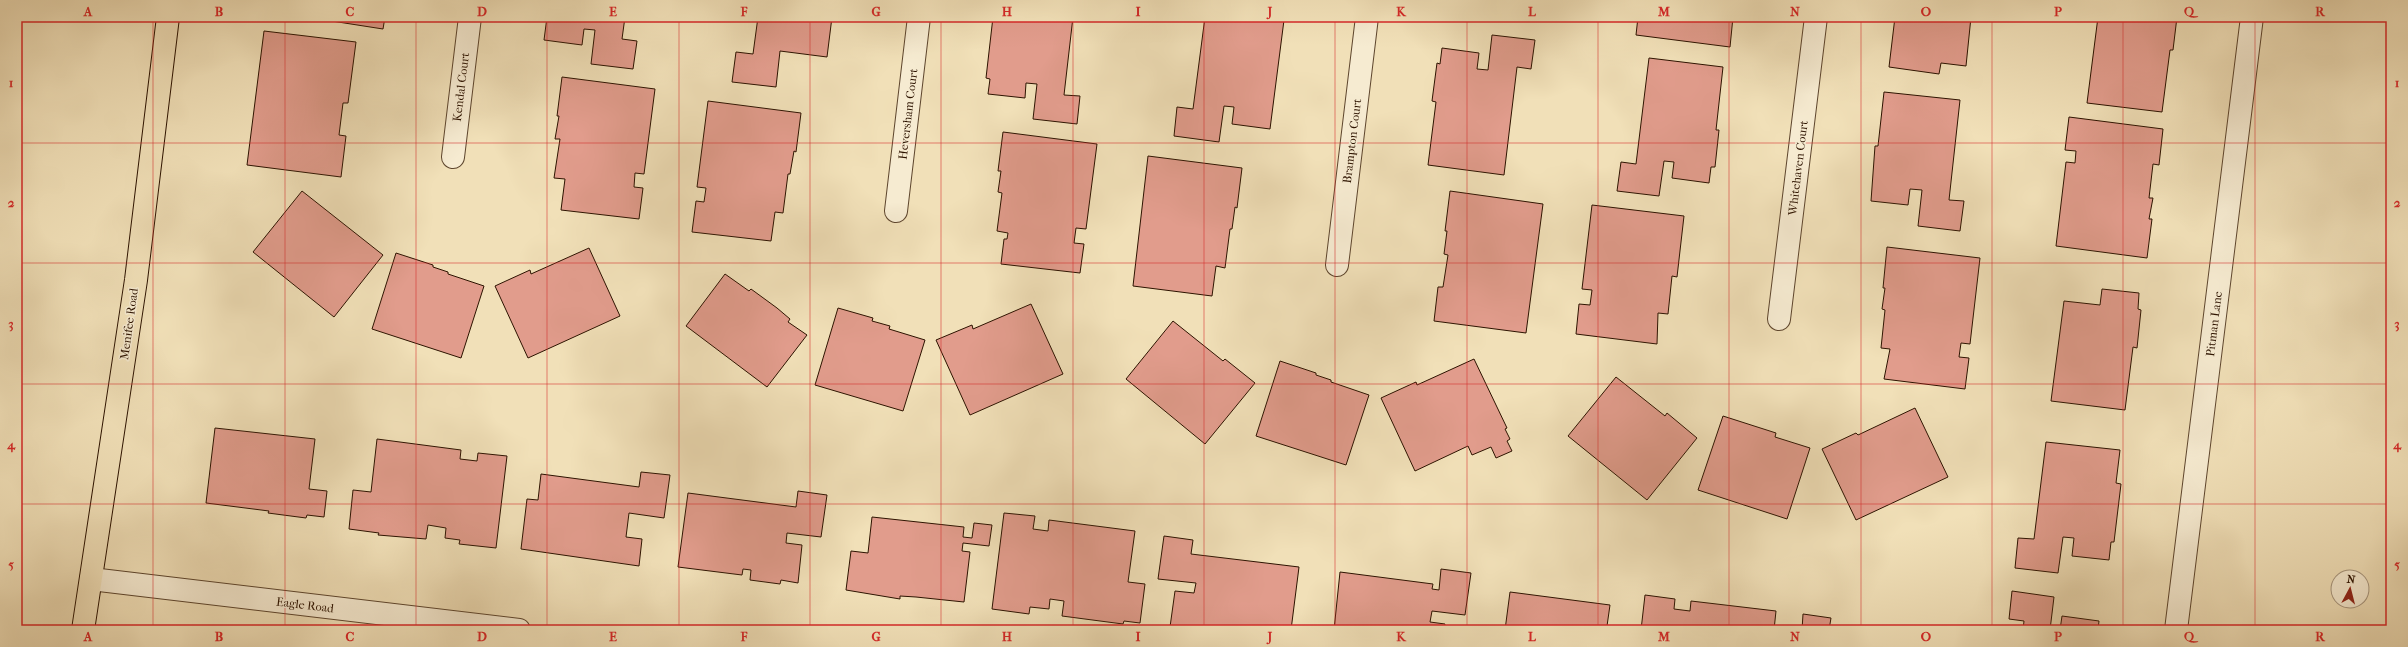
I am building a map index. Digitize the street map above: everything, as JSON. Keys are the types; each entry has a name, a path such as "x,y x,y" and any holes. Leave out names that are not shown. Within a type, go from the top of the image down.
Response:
{"main road":[{"name":"Menifee Road","path":"83,630 136,280 168,17"}],"street":[{"name":"Kendal Court","path":"453,157 470,17"},
{"name":"Heversham Court","path":"896,211 920,17"},
{"name":"Brampton Court","path":"1337,265 1367,17"},
{"name":"Whitehaven Court","path":"1779,319 1816,17"},
{"name":"Pitman Lane","path":"2176,630 2252,17"},
{"name":"Eagle Road","path":"91,579 519,630"}],"building":[{"path":"306,17 385,17 383,29"},
{"path":"547,17 625,17 622,39 637,41 633,69 591,64 595,30 584,29 582,45 544,40"},
{"path":"758,17 832,17 827,57 780,51 776,87 732,82 736,52 753,54"},
{"path":"993,17 1073,17 1064,95 1080,96 1077,124 1033,119 1037,84 1026,83 1025,98 988,94 990,79 986,78"},
{"path":"1205,17 1264,17 1284,20 1270,129 1232,124 1234,107 1224,106 1219,142 1174,136 1177,107 1193,109"},
{"path":"1638,17 1733,17 1730,47 1636,35"},
{"path":"1895,17 1971,17 1966,66 1941,63 1939,74 1889,67"},
{"path":"2098,17 2177,17 2173,50 2170,50 2162,112 2087,103"},
{"path":"264,31 356,42 348,103 343,103 339,135 346,136 341,177 247,165"},
{"path":"1492,35 1535,40 1531,69 1517,67 1504,175 1428,165 1436,102 1432,101 1437,63 1440,64 1442,48 1479,53 1477,69 1488,70"},
{"path":"1649,58 1723,67 1716,130 1719,130 1715,167 1711,167 1709,183 1672,178 1674,162 1664,161 1659,196 1617,191 1621,162 1636,164"},
{"path":"562,77 655,89 644,174 635,173 634,187 643,188 639,219 561,210 565,179 554,178 560,139 555,139 559,116 557,116"},
{"path":"1884,92 1960,100 1949,200 1964,201 1960,231 1918,226 1922,190 1910,189 1908,205 1871,201 1875,146 1878,146"},
{"path":"708,101 801,113 796,152 794,151 790,174 788,174 783,213 775,212 771,241 692,232 696,201 704,202 706,188 697,187"},
{"path":"2069,117 2163,129 2159,165 2153,164 2149,198 2153,198 2149,219 2152,219 2147,258 2056,246 2066,162 2075,163 2076,151 2065,150"},
{"path":"1003,132 1097,144 1086,229 1076,228 1074,243 1084,244 1080,273 1001,264 1004,239 1007,239 1008,233 997,231 1002,193 998,192 1001,171 998,171"},
{"path":"1148,156 1242,168 1237,208 1235,207 1232,229 1230,229 1225,268 1216,266 1212,296 1133,286"},
{"path":"302,191 383,255 334,317 253,252"},
{"path":"1450,191 1543,204 1526,333 1434,321 1438,287 1443,287 1448,255 1444,254"},
{"path":"1592,205 1684,216 1677,277 1672,276 1668,314 1658,313 1657,344 1576,334 1579,304 1590,305 1592,290 1582,289"},
{"path":"1887,247 1980,258 1970,344 1961,343 1959,357 1969,358 1965,389 1884,379 1890,349 1881,348 1885,310 1882,309 1885,288 1883,288"},
{"path":"589,248 620,316 528,358 495,286 530,270 531,274"},
{"path":"396,253 433,265 433,267 448,272 448,274 484,286 461,358 372,329"},
{"path":"725,274 749,291 751,289 777,308 790,319 788,322 807,335 767,387 686,326"},
{"path":"2102,289 2139,293 2138,309 2141,310 2137,348 2133,347 2125,410 2051,401 2064,301 2100,305"},
{"path":"1031,304 1063,374 970,415 936,340 972,325 973,329"},
{"path":"838,308 873,318 872,321 890,326 889,329 925,340 903,411 815,385"},
{"path":"1173,321 1223,361 1225,359 1255,383 1205,444 1126,379"},
{"path":"1474,359 1507,428 1505,429 1510,439 1507,441 1512,451 1496,458 1491,447 1472,455 1468,446 1415,471 1381,398 1416,382 1417,385"},
{"path":"1280,361 1316,373 1316,375 1331,380 1331,382 1369,395 1346,465 1256,436"},
{"path":"1616,377 1665,416 1667,413 1697,438 1647,500 1568,436"},
{"path":"1915,408 1948,477 1856,520 1822,449 1856,433 1858,435"},
{"path":"1723,416 1776,433 1775,437 1810,448 1787,519 1698,490"},
{"path":"215,428 315,439 309,489 327,491 324,517 307,515 306,518 268,513 269,511 206,503"},
{"path":"377,439 461,450 460,459 477,461 478,453 507,456 496,548 459,544 460,540 445,538 446,528 428,525 426,539 378,535 379,533 349,529 353,490 371,492"},
{"path":"2046,442 2120,450 2116,483 2121,484 2114,542 2111,542 2109,560 2072,556 2074,538 2063,537 2058,573 2015,568 2018,538 2034,539"},
{"path":"641,472 670,475 664,518 629,513 626,537 642,539 639,566 521,549 527,499 538,500 541,474 639,487"},
{"path":"798,491 827,495 821,537 787,533 786,543 802,545 798,583 781,580 780,584 750,580 751,570 743,569 742,575 678,567 688,493 796,507"},
{"path":"1004,513 1035,516 1033,529 1048,531 1049,520 1135,531 1128,582 1145,584 1140,623 1124,621 1123,624 1062,616 1064,601 1050,599 1049,609 1030,607 1029,614 992,609"},
{"path":"872,517 964,527 963,537 972,538 974,523 992,525 989,546 963,543 962,551 970,552 964,602 900,596 900,599 846,590 851,551 868,553"},
{"path":"1164,536 1193,540 1191,554 1299,567 1291,630 1190,630 1170,627 1175,591 1194,593 1196,583 1158,579"},
{"path":"1441,569 1471,573 1465,615 1432,611 1430,622 1445,624 1444,630 1334,630 1340,572 1433,584 1432,589 1439,590"},
{"path":"2012,591 2054,597 2050,630 2023,630 2024,621 2009,619"},
{"path":"1510,592 1610,605 1607,626 1617,628 1616,630 1505,630"},
{"path":"1645,595 1675,599 1674,609 1690,611 1691,601 1776,611 1774,630 1641,630"},
{"path":"1803,614 1831,618 1829,630 1802,630"},
{"path":"2062,616 2099,621 2098,630 2060,630"}]}
